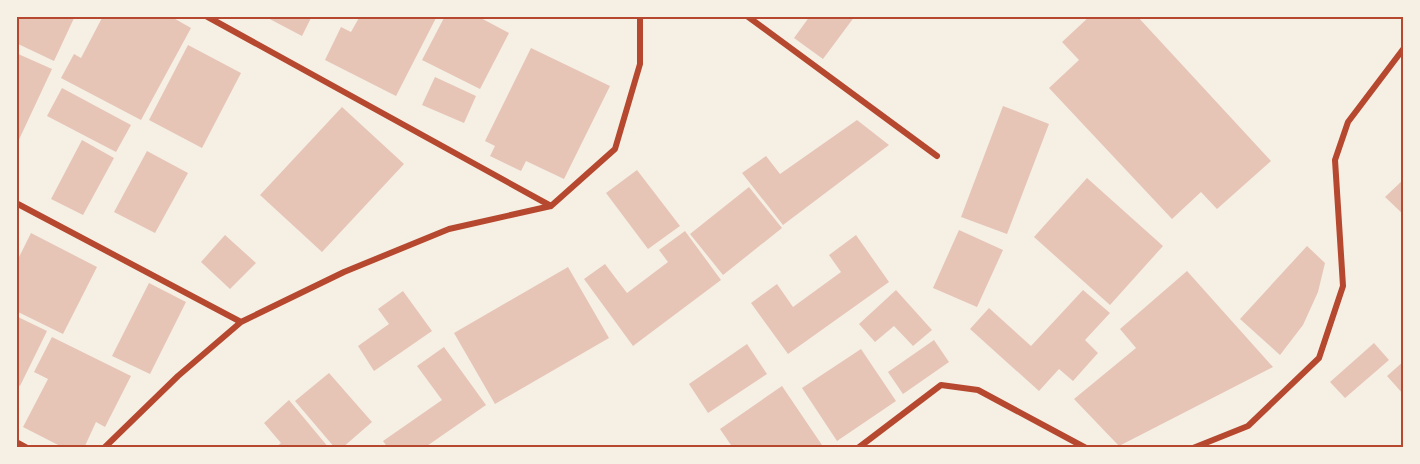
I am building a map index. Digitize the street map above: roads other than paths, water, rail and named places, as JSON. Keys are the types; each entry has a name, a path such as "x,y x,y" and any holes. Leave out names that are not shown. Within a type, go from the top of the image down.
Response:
{"street":[{"path":"206,16 551,206"},
{"path":"104,447 178,376 241,322 345,272 449,229 551,206 615,149 640,64 640,16"},
{"path":"747,16 937,156"},
{"path":"1193,447 1248,426 1319,358 1343,286 1335,160 1348,122 1404,48"},
{"path":"16,204 241,322"},
{"path":"858,447 941,385 978,390 1086,447"},
{"path":"16,442 27,447"}]}
